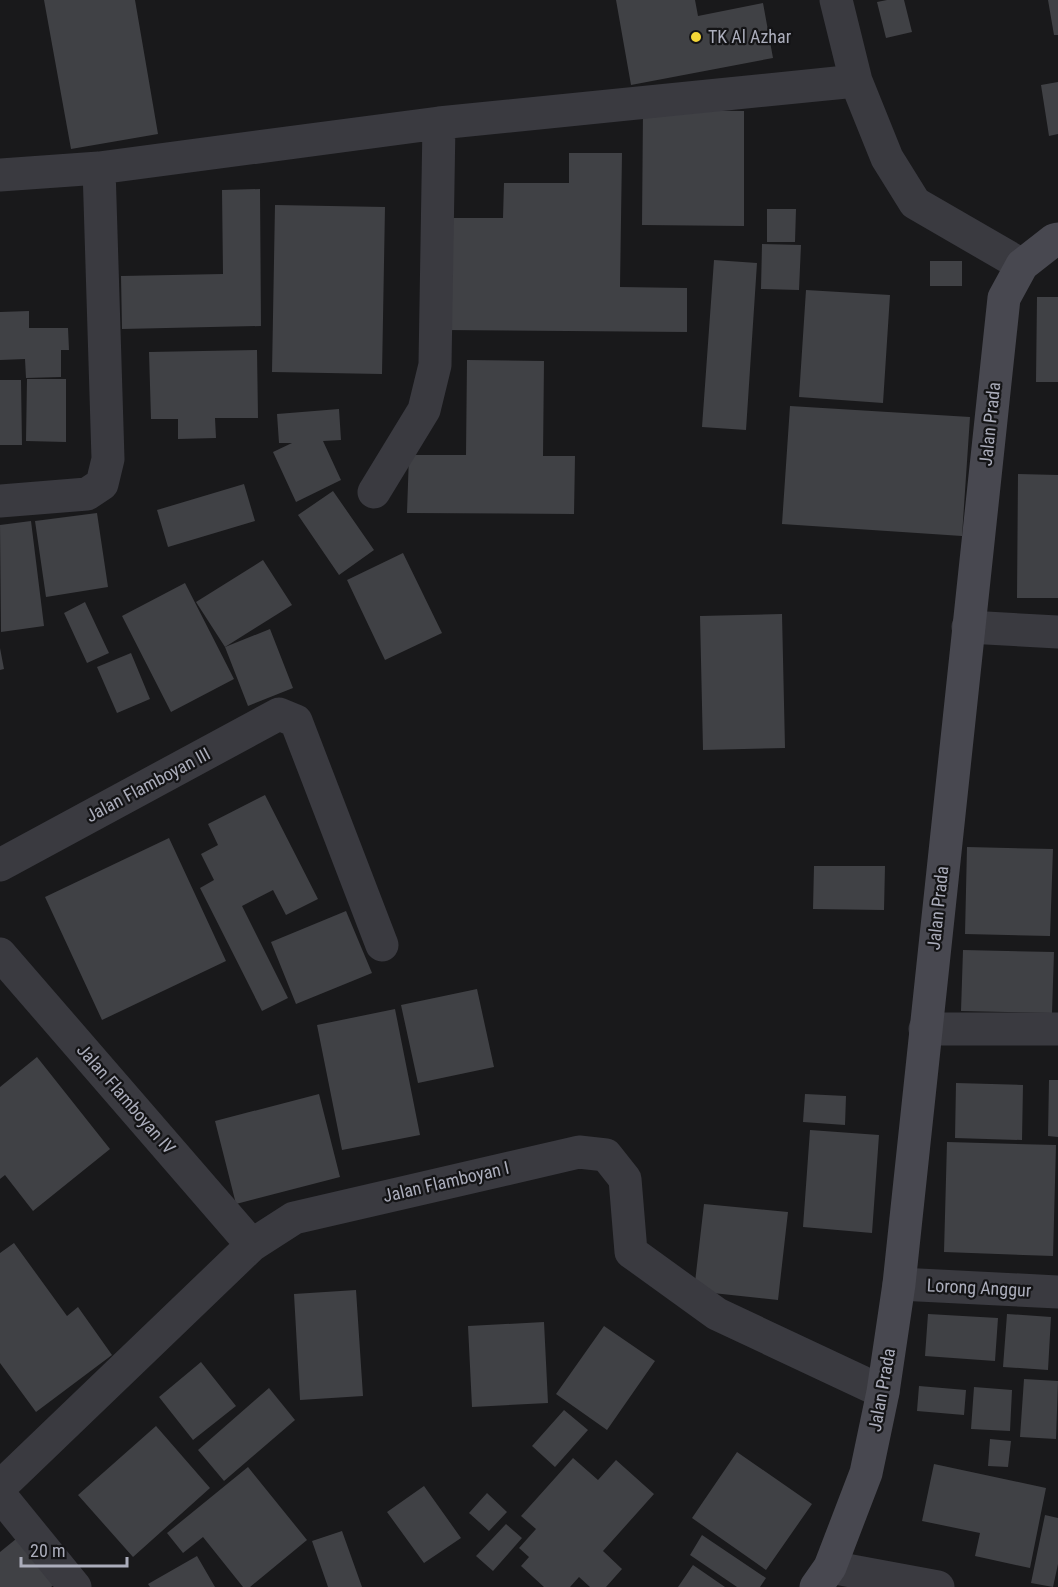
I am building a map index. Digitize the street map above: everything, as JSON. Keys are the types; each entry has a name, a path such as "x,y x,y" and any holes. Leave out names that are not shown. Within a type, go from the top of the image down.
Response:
{"street":[{"path":"836,0 856,81 887,158 915,203 1022,265"},
{"path":"0,175 99,168 440,123 856,81"},
{"path":"374,492 424,410 435,365 440,123"},
{"path":"0,501 87,494 102,484 108,459 99,168"},
{"name":"Jalan Prada","path":"823,1577 866,1473 883,1392 899,1284 1004,298 1022,265 1058,239"},
{"path":"968,627 1058,632"},
{"name":"Jalan Flamboyan III","path":"0,865 279,714 296,721 382,945"},
{"name":"Jalan Flamboyan IV","path":"0,954 252,1245"},
{"path":"925,1029 1058,1029"},
{"name":"Jalan Flamboyan I","path":"0,1487 252,1245 294,1218 579,1152 606,1155 625,1179 631,1252 717,1314 883,1392"},
{"name":"Lorong Anggur","path":"899,1284 1058,1292"},
{"path":"0,1495 75,1587"},
{"path":"823,1577 938,1587"}],"building":[{"path":"44,0 135,0 158,134 71,149"},
{"name":"TK Al Azhar","path":"616,0 695,0 698,16 763,3 773,58 631,85"},
{"path":"904,0 912,32 886,38 877,2"},
{"path":"1048,0 1058,0 1058,35 1054,35"},
{"path":"1058,82 1058,134 1049,136 1041,85"},
{"path":"643,110 744,111 744,226 642,225"},
{"path":"569,153 622,153 620,287 687,288 687,332 443,330 445,218 503,218 504,183 569,183"},
{"path":"260,189 261,326 122,329 121,276 223,274 222,190"},
{"path":"275,205 385,207 382,374 272,372"},
{"path":"767,209 796,209 795,242 767,242"},
{"path":"762,244 801,245 799,290 761,289"},
{"path":"714,260 757,263 746,430 702,427"},
{"path":"930,261 962,261 962,286 930,286"},
{"path":"806,290 890,295 883,403 799,397"},
{"path":"1037,297 1058,297 1058,382 1036,382"},
{"path":"29,311 29,328 68,328 69,350 61,350 61,377 26,378 25,359 0,360 0,312"},
{"path":"257,350 258,418 215,418 216,438 178,439 178,419 151,419 149,352"},
{"path":"467,360 544,361 543,456 575,456 574,514 407,513 409,455 466,455"},
{"path":"27,379 66,379 66,442 26,441"},
{"path":"0,380 21,380 22,445 0,445"},
{"path":"790,406 970,417 962,536 782,524"},
{"path":"339,409 341,440 323,441 341,480 296,502 273,452 292,443 279,443 277,414"},
{"path":"1018,474 1058,475 1058,598 1017,598"},
{"path":"244,484 255,521 168,547 157,510"},
{"path":"333,491 374,550 339,575 298,515"},
{"path":"97,513 108,587 46,597 35,521"},
{"path":"31,521 44,626 1,632 0,525"},
{"path":"403,553 442,633 385,660 347,580"},
{"path":"263,560 292,605 225,647 196,602"},
{"path":"185,583 234,679 171,712 122,616"},
{"path":"85,602 109,653 87,663 64,613"},
{"path":"782,614 785,748 703,750 700,616"},
{"path":"270,629 293,688 248,706 225,647"},
{"path":"0,648 4,669 0,670"},
{"path":"131,653 150,699 117,713 97,667"},
{"path":"265,795 318,899 286,915 273,890 242,906 288,998 262,1011 200,888 214,880 201,854 218,845 208,824"},
{"path":"169,838 226,961 102,1020 45,897"},
{"path":"967,847 1053,849 1050,936 965,934"},
{"path":"814,866 885,866 884,910 813,909"},
{"path":"346,911 372,973 296,1004 271,942"},
{"path":"963,950 1054,952 1052,1013 961,1011"},
{"path":"477,989 494,1067 418,1083 401,1005"},
{"path":"395,1009 420,1135 342,1150 317,1025"},
{"path":"37,1057 110,1149 33,1211 5,1175 0,1179 0,1087"},
{"path":"1049,1080 1058,1080 1058,1137 1048,1136"},
{"path":"956,1083 1023,1085 1022,1140 955,1138"},
{"path":"319,1094 340,1177 236,1204 215,1121"},
{"path":"805,1094 846,1096 845,1125 803,1122"},
{"path":"810,1130 879,1135 872,1233 803,1227"},
{"path":"947,1142 1056,1145 1053,1256 944,1252"},
{"path":"704,1204 788,1212 778,1300 694,1291"},
{"path":"14,1243 67,1316 78,1307 112,1355 36,1412 0,1363 0,1253"},
{"path":"356,1290 363,1396 300,1400 294,1294"},
{"path":"928,1314 998,1318 995,1361 925,1356"},
{"path":"1007,1314 1051,1317 1048,1370 1003,1367"},
{"path":"544,1322 548,1403 472,1407 468,1326"},
{"path":"604,1326 655,1361 607,1430 556,1394"},
{"path":"201,1362 236,1406 193,1440 159,1397"},
{"path":"1024,1379 1058,1381 1056,1439 1020,1437"},
{"path":"919,1386 966,1390 964,1415 917,1411"},
{"path":"974,1387 1012,1390 1010,1431 971,1429"},
{"path":"269,1388 295,1420 224,1481 198,1450"},
{"path":"564,1410 588,1430 555,1467 532,1446"},
{"path":"156,1426 210,1488 133,1557 78,1495"},
{"path":"990,1439 1011,1441 1008,1467 988,1466"},
{"path":"737,1452 812,1504 766,1570 692,1518"},
{"path":"573,1458 598,1480 616,1460 654,1494 603,1551 622,1569 606,1587 590,1587 579,1577 570,1587 544,1587 521,1566 529,1557 519,1548 536,1529 521,1516"},
{"path":"934,1464 1046,1488 1030,1568 975,1556 980,1533 922,1521"},
{"path":"248,1467 307,1540 250,1587 243,1587 203,1537 183,1553 167,1533"},
{"path":"424,1486 461,1538 424,1563 387,1512"},
{"path":"487,1493 507,1512 489,1531 469,1513"},
{"path":"1045,1515 1058,1518 1058,1564 1053,1587 1031,1583"},
{"path":"506,1524 522,1538 493,1571 476,1556"},
{"path":"342,1531 362,1587 328,1587 312,1541"},
{"path":"702,1535 766,1578 760,1587 737,1587 690,1555"},
{"path":"16,1539 54,1585 51,1587 0,1587 0,1552"},
{"path":"197,1556 215,1587 150,1587 148,1584"},
{"path":"693,1565 725,1587 678,1587"}],"place":[{"name":"TK Al Azhar","path":"696,37"}]}
